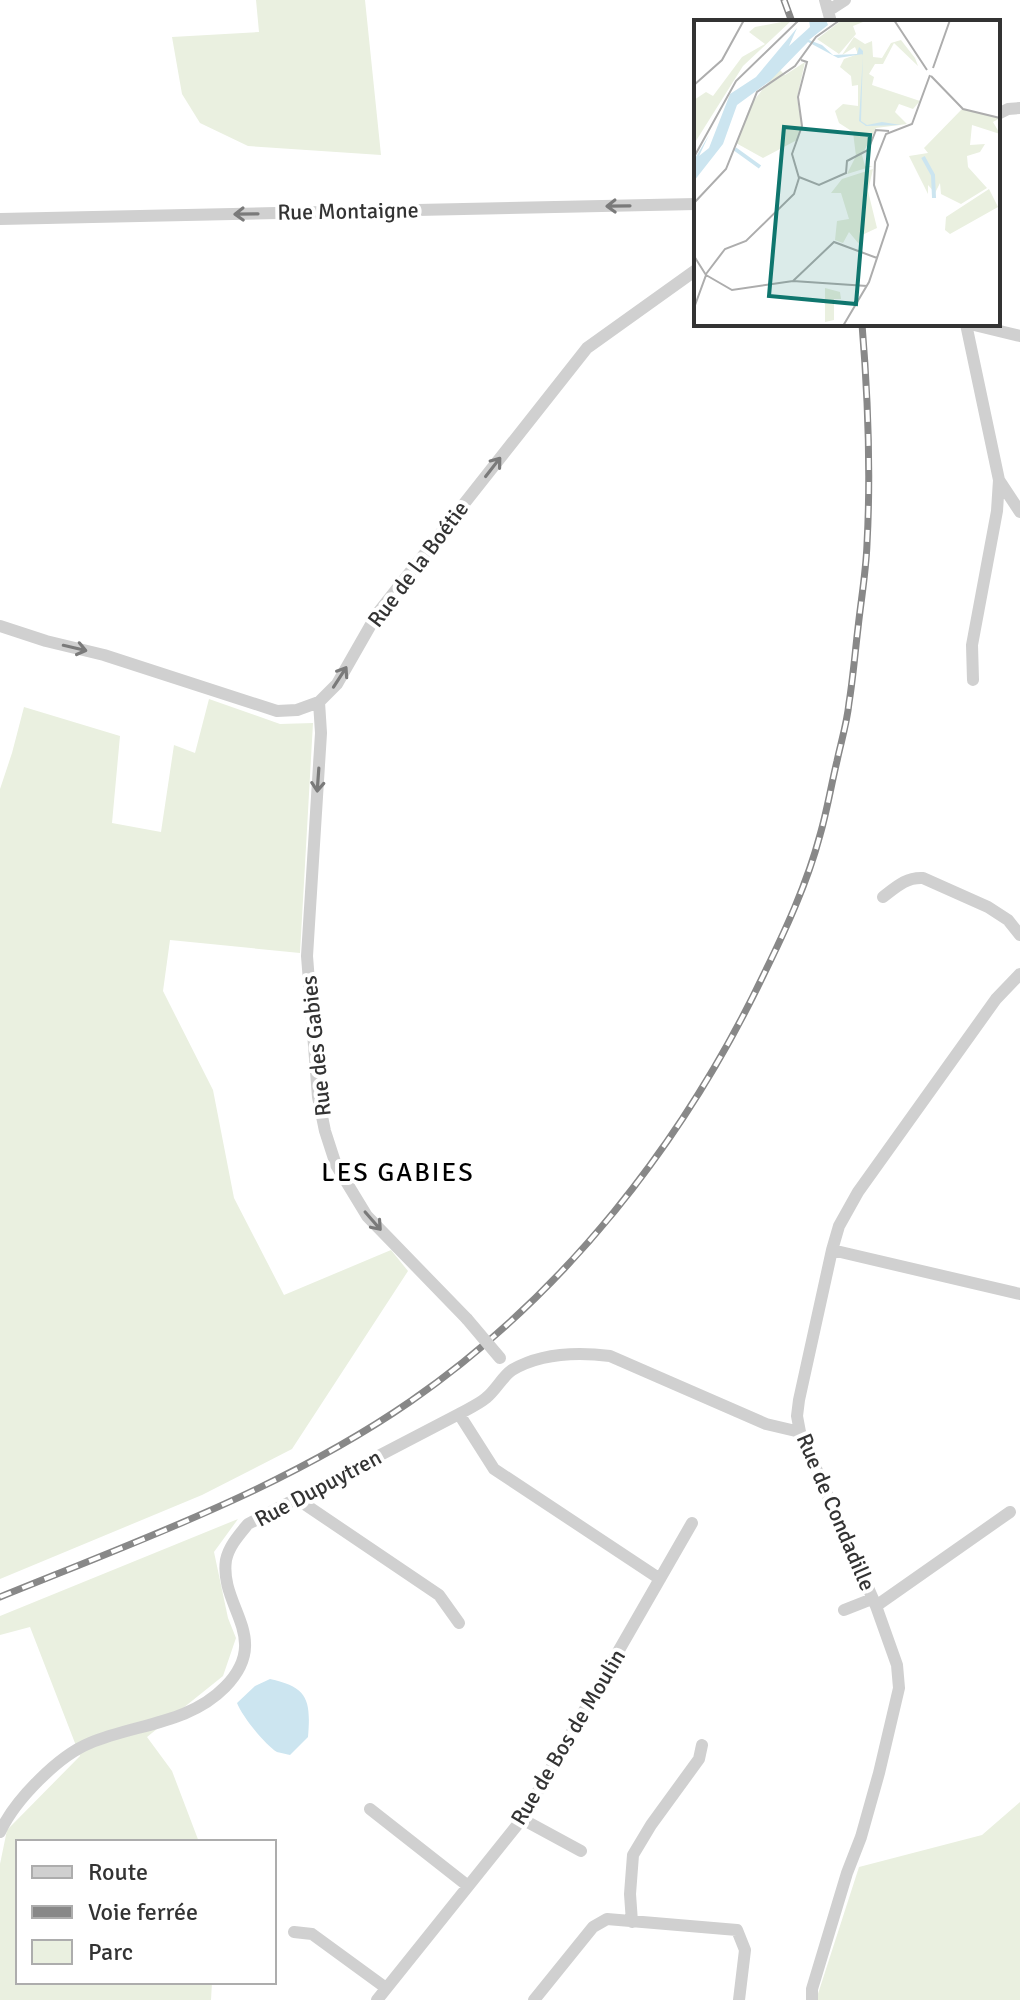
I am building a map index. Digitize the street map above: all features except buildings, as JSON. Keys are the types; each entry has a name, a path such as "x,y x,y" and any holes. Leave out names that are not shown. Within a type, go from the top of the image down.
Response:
{"street":[{"path":"828,11 845,0"},
{"path":"1000,113 1020,108"},
{"name":"Rue Montaigne","path":"0,219 694,204"},
{"name":"Rue de la Boétie","path":"319,702 337,684 377,614 587,348 694,271"},
{"path":"968,326 999,480 997,511 972,645 973,680"},
{"path":"977,326 1020,336"},
{"path":"999,480 1020,512"},
{"path":"0,626 104,655 277,711 297,710 319,702"},
{"name":"Rue des Gabies","path":"319,702 321,733 307,956 316,1083 325,1131 336,1165 367,1216 467,1319 510,1371"},
{"path":"883,897 904,881 923,878 988,907 1008,920 1020,935"},
{"name":"Rue de Condadille","path":"812,2000 812,1989 879,1773 899,1688 897,1665 874,1602 800,1432 797,1416 799,1400 839,1226 858,1192 996,999 1020,974"},
{"path":"832,1250 1020,1294"},
{"name":"Rue Dupuytren","path":"0,1832 7,1817 32,1786 68,1756 90,1743 176,1718 200,1706 226,1687 241,1664 246,1644 228,1586 226,1561 232,1544 248,1524 459,1414 485,1398 510,1371 555,1356 582,1352 610,1356 766,1424 800,1432"},
{"path":"459,1414 494,1469 660,1579"},
{"path":"297,1499 439,1595 459,1623"},
{"path":"844,1610 874,1602 1010,1512"},
{"name":"Rue de Bos de Moulin","path":"377,2000 522,1819 692,1523"},
{"path":"632,1922 630,1894 633,1855 699,1759 702,1745"},
{"path":"370,1809 468,1886"},
{"path":"522,1819 581,1851"},
{"path":"534,2000 593,1927 607,1919 737,1930 745,1950 739,2000"},
{"path":"294,1932 312,1934 386,1988"}],"green space":[{"path":"256,0 365,0 381,155 248,146 200,123 182,94 172,37 259,32"},
{"path":"209,699 280,724 313,723 300,953 170,940 163,991 213,1090 234,1198 284,1295 391,1250 408,1271 292,1449 202,1495 0,1579 0,789 24,707 120,736 112,823 161,832 174,745 195,753"},
{"path":"238,1519 214,1552 228,1618 236,1638 223,1676 147,1737 172,1771 198,1840 16,1840 16,1984 212,1984 211,2000 0,2000 0,1864 7,1830 80,1756 30,1627 0,1635 0,1616"},
{"path":"1020,1802 1020,2000 816,2000 859,1867 982,1835"}],"water":[{"path":"270,1679 300,1691 307,1704 308,1737 290,1755 277,1752 266,1743 237,1703 255,1686"}],"railway":[{"path":"784,0 791,20"},
{"path":"0,1597 158,1533 262,1486 363,1432 411,1401 467,1359 569,1264 657,1156 696,1098 763,976 802,889 825,817 848,710 866,554 869,489 862,326"}],"district":[{"name":"LES GABIES","path":"398,1173"}]}
